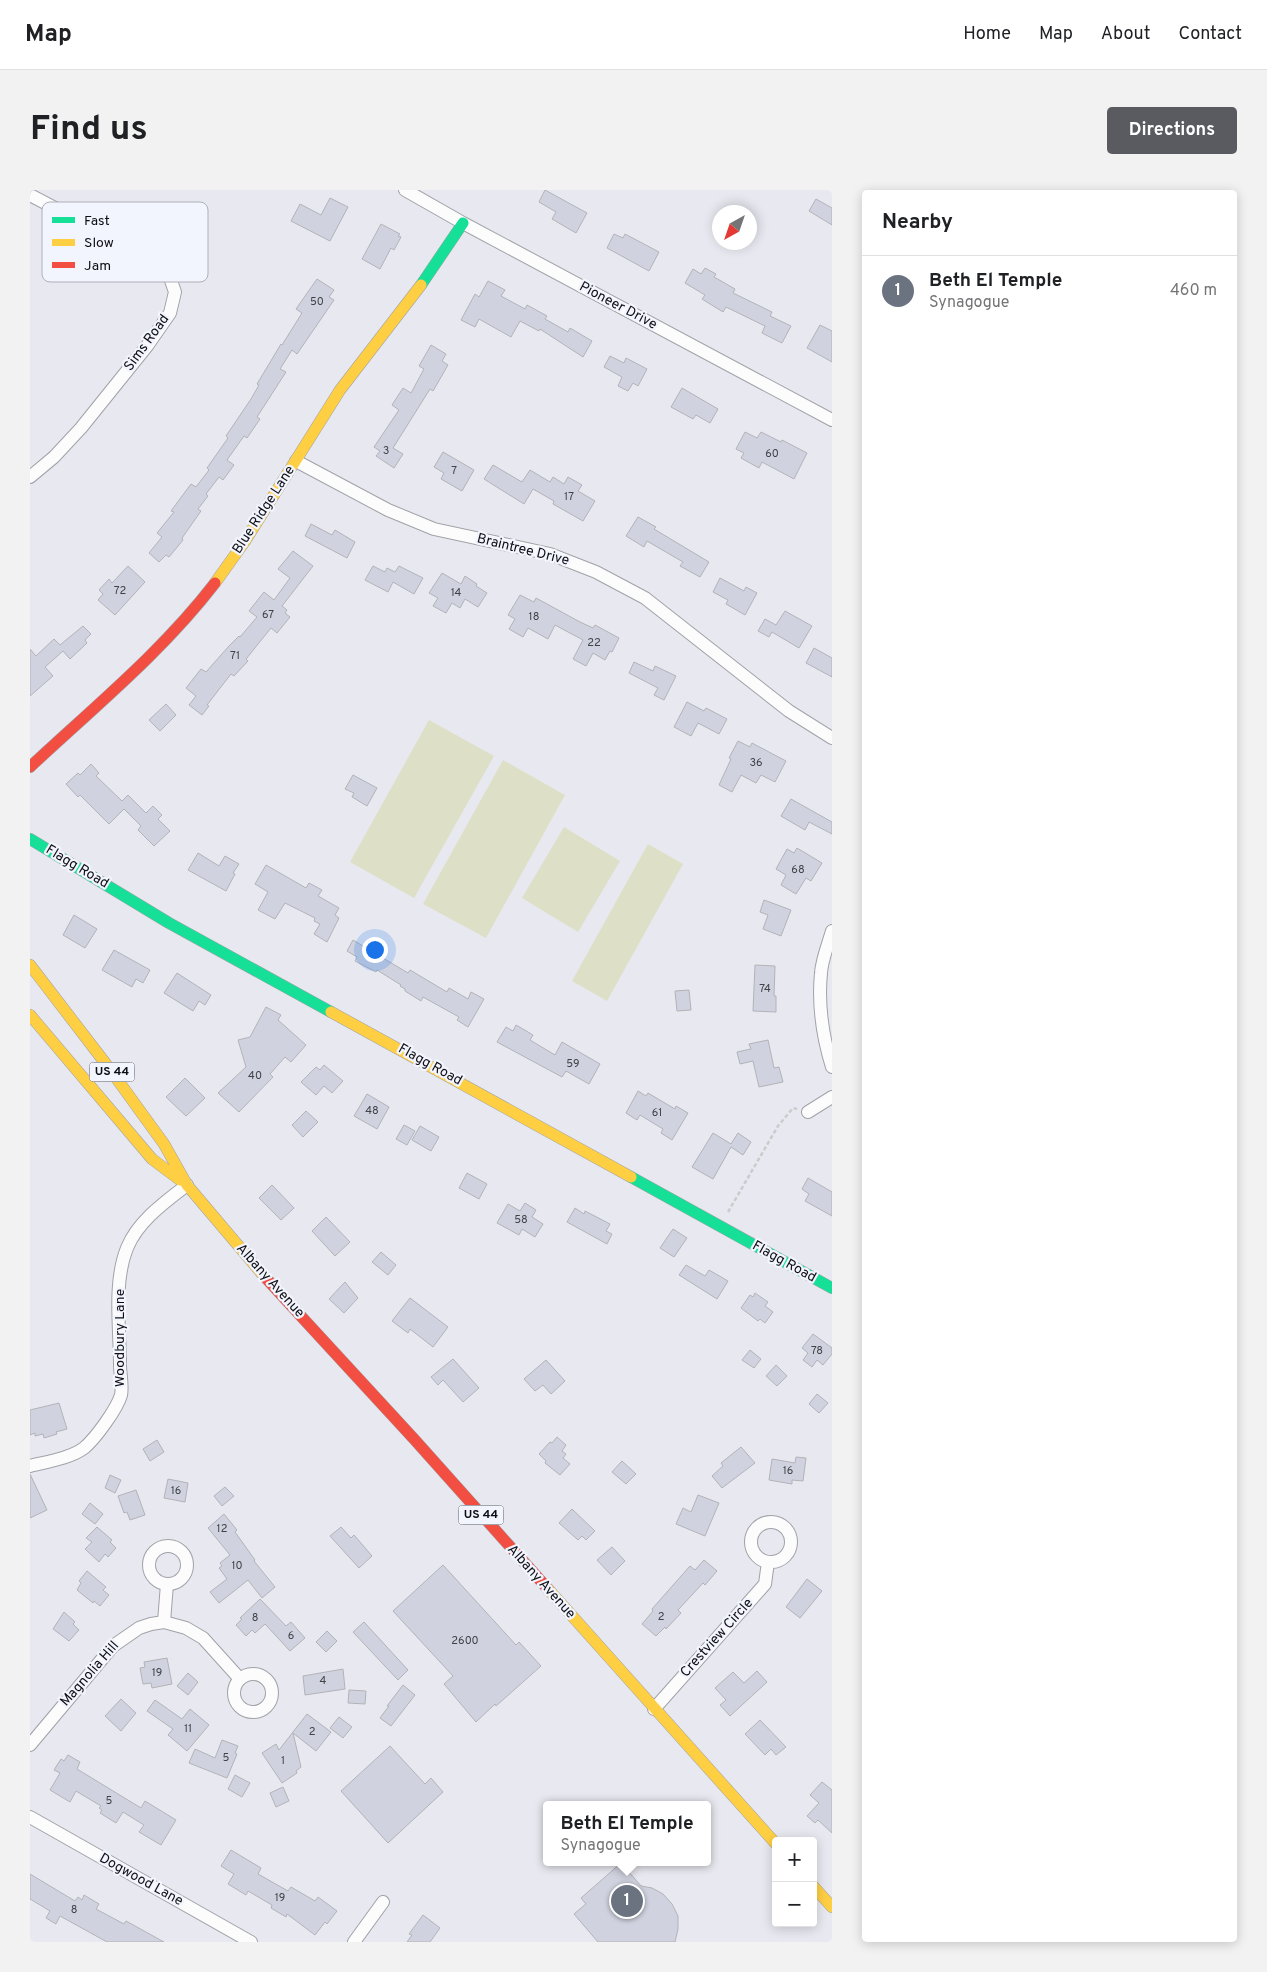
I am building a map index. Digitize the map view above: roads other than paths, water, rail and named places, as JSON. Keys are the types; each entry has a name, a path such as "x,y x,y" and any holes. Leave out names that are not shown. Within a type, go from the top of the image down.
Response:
{"main road":[{"name":"Blue Ridge Lane","path":"30,766 146,660 209,590 239,550 340,390 447,251 463,223"},
{"name":"Flagg Road","path":"30,839 169,924 553,1132 832,1288"},
{"name":"Albany Avenue","path":"30,965 106,1064 158,1136 187,1185 247,1258 420,1446 772,1840"},
{"name":"Albany Avenue","path":"30,1015 152,1159 187,1185"},
{"path":"817,1890 830,1901"}],"street":[{"name":"Pioneer Drive","path":"405,190 427,195 463,223 832,420"},
{"name":"Sims Road","path":"30,195 43,202"},
{"name":"Sims Road","path":"30,477 54,457 81,428 147,346 170,313 174,292 171,282"},
{"name":"Braintree Drive","path":"296,460 388,510 434,529 550,554 596,572 645,598 789,711 832,738"},
{"path":"832,931 820,973 820,993 827,1050 832,1067"},
{"path":"808,1112 832,1097"},
{"name":"Woodbury Lane","path":"30,1466 60,1458 83,1448 105,1424 121,1395 119,1289 123,1259 133,1236 139,1228 165,1202 187,1185"},
{"name":"Crestview Circle","path":"654,1709 765,1584 768,1562"},
{"path":"164,1622 167,1584"},
{"name":"Magnolia Hill","path":"30,1745 113,1646 139,1628 151,1624 164,1622 186,1628 204,1638 240,1679"},
{"name":"Dogwood Lane","path":"30,1817 251,1942"},
{"path":"354,1942 383,1902"}],"place":[{"name":"Beth El Temple","path":"627,1901"}]}
